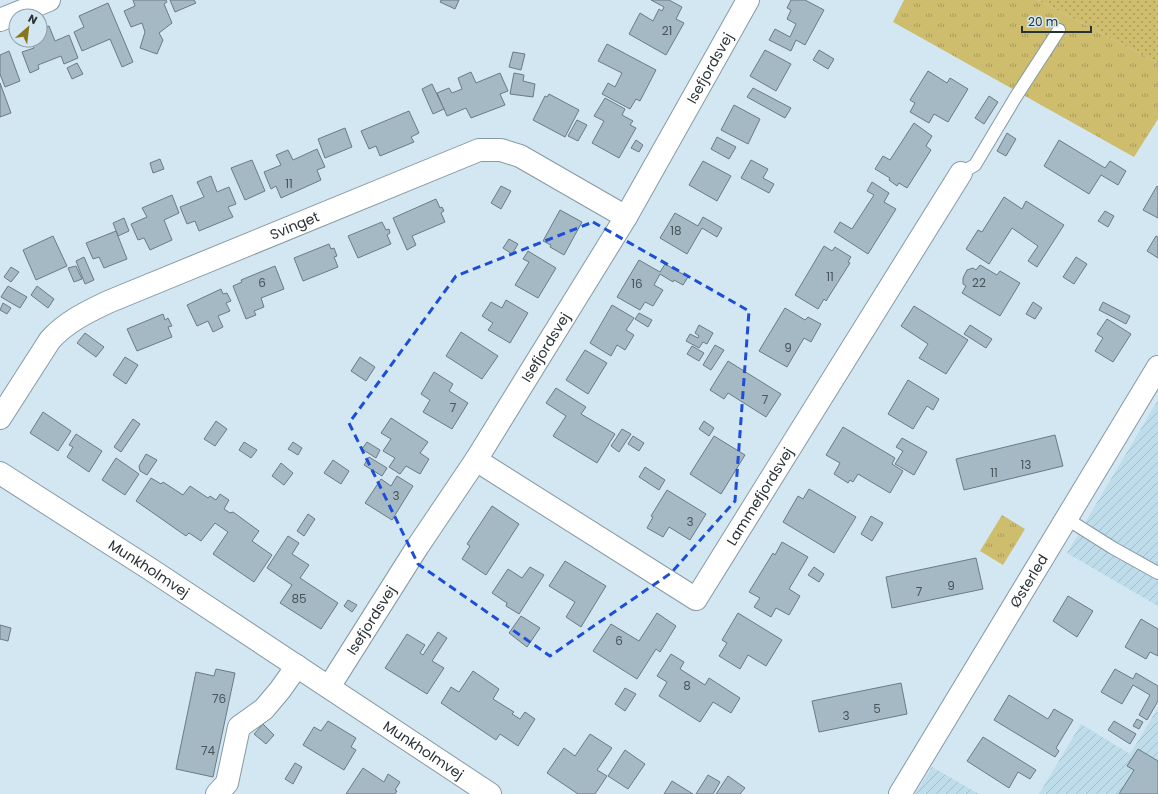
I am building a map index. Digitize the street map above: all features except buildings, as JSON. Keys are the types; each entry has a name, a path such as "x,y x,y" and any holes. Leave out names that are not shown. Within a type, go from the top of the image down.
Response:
{"street":[{"path":"0,20 49,0"},
{"name":"Isefjordsvej","path":"329,686 418,546 476,460 626,217 748,0"},
{"name":"Svinget","path":"0,418 50,340 58,331 76,318 108,302 479,150 501,150 520,156 626,217"},
{"name":"Lammefjordsvej","path":"476,460 696,599 961,173"},
{"name":"Østerled","path":"900,794 1158,367"},
{"name":"Munkholmvej","path":"0,473 329,686 490,794"},
{"path":"217,794 227,782 239,727 264,709 297,666"}],"lane":[{"path":"961,173 975,166 1015,98 1059,30"},
{"path":"1067,519 1113,548 1158,573"}],"highlighted area":[{"path":"593,222 749,311 735,501 671,573 550,656 418,564 349,423 456,276"}],"shaded area":[{"path":"1158,400 1158,606 1067,553"},
{"path":"1158,708 1158,794 1039,794 1081,724 1130,754"},
{"path":"932,767 979,794 915,794"}],"green space":[{"path":"904,0 1038,0 1158,63 1158,119 1134,157 893,22"},
{"path":"1038,0 1158,0 1158,63"},
{"path":"1002,515 1025,529 1003,565 980,551"}]}
